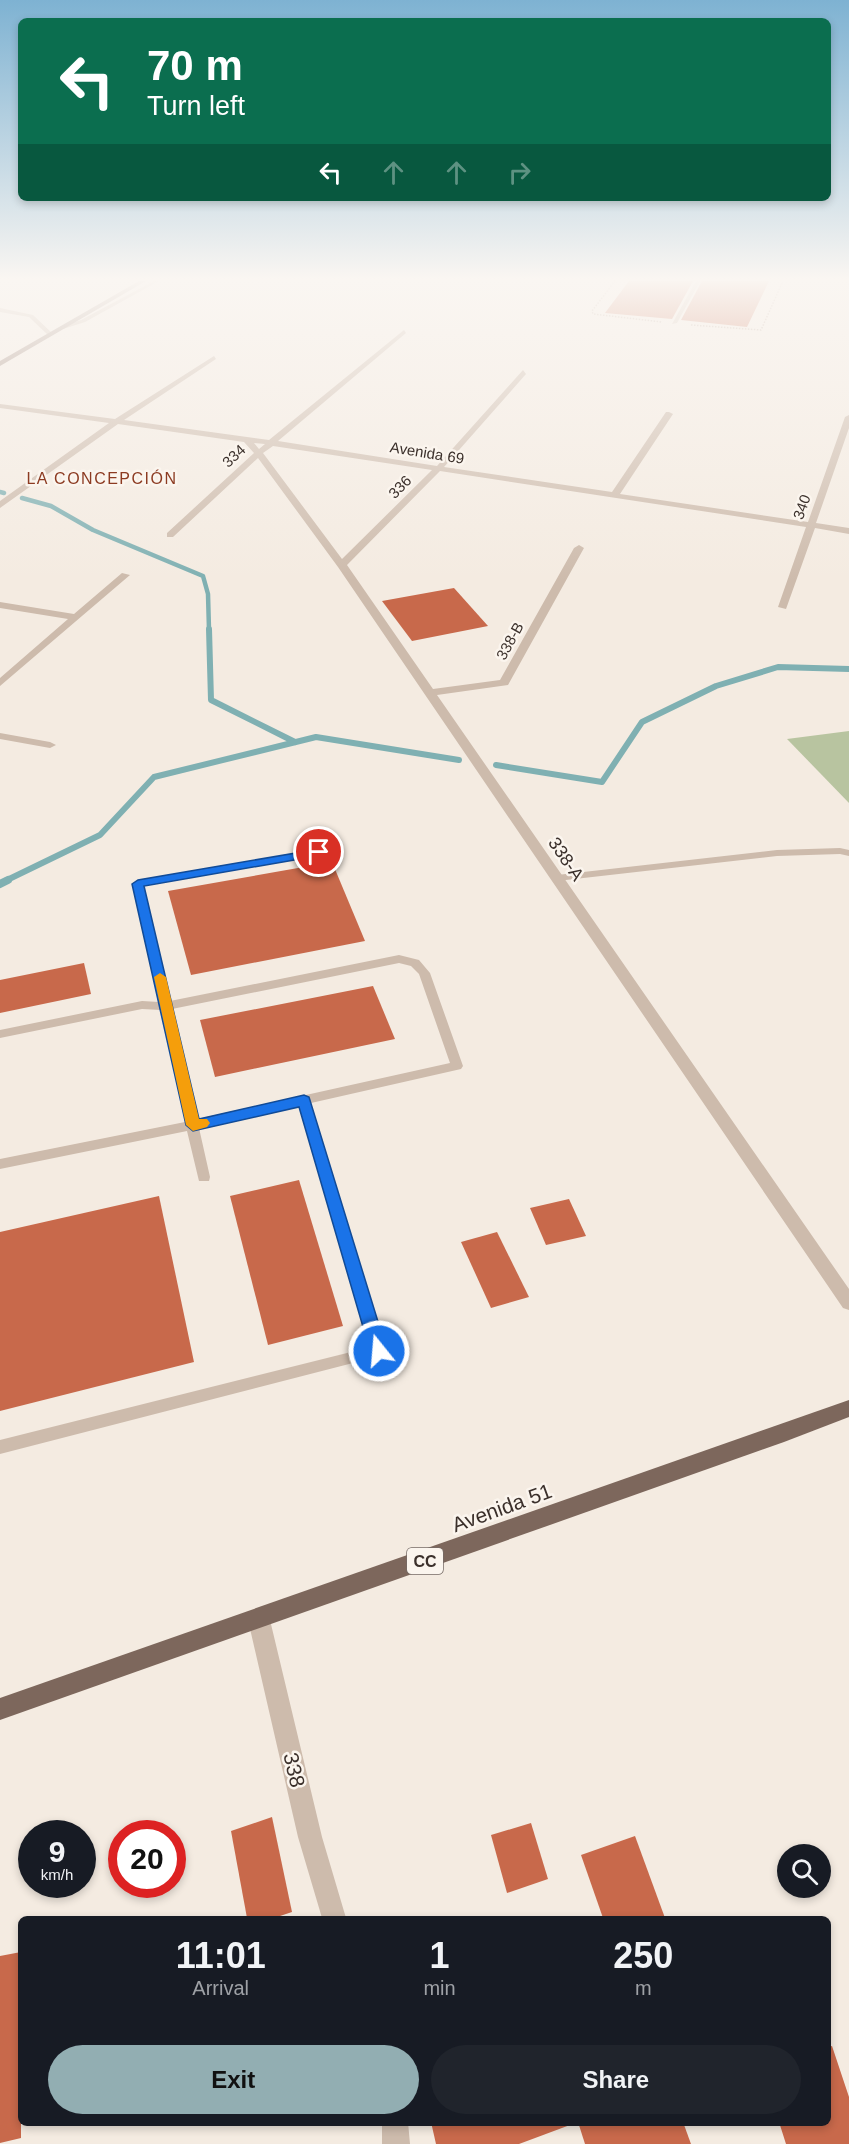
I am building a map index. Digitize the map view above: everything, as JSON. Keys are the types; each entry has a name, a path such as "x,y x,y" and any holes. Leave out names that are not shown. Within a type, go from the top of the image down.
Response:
{"main road":[{"name":"Avenida 51","path":"0,1709 259,1620 849,1408"}],"street":[{"path":"0,505 178,381"},
{"name":"334","path":"170,535 259,453 346,381"},
{"name":"336","path":"342,565 438,469 515,381"},
{"name":"Avenida 69","path":"0,406 272,443 849,531"},
{"path":"614,496 669,414"},
{"name":"340","path":"783,606 849,417"},
{"name":"338-A","path":"247,440 342,565 849,1304"},
{"name":"338-B","path":"429,693 504,683 579,548"},
{"path":"0,683 124,575"},
{"path":"0,604 76,617"},
{"path":"0,735 50,745"},
{"name":"338","path":"259,1620 310,1838 333,1916"},
{"path":"395,2126 396,2144"}],"lane":[{"path":"556,878 777,853 840,850 849,853"},
{"path":"204,1178 138,884 319,852"},
{"path":"0,1034 142,1005 167,1006 399,959 415,963 424,973 457,1066 193,1125 0,1164"},
{"path":"0,1447 379,1351 304,1100"}],"green space":[{"path":"849,731 849,803 787,739"}],"building":[{"path":"454,588 488,626 412,641 382,601"},
{"path":"332,862 365,941 191,975 168,891"},
{"path":"84,963 91,994 0,1013 0,980"},
{"path":"373,986 395,1039 215,1077 200,1020"},
{"path":"299,1180 343,1326 268,1345 230,1196"},
{"path":"159,1196 194,1362 0,1411 0,1232"},
{"path":"569,1199 586,1236 546,1245 530,1208"},
{"path":"497,1232 529,1297 491,1308 461,1242"},
{"path":"272,1817 292,1912 280,1916 247,1916 231,1831"},
{"path":"531,1823 548,1879 507,1893 491,1835"},
{"path":"635,1836 664,1916 602,1916 581,1855"},
{"path":"18,1953 18,2126 21,2126 21,2138 0,2143 0,1956"},
{"path":"831,2046 849,2097 849,2144 786,2144 780,2126 831,2126"},
{"path":"432,2126 567,2126 519,2144 436,2144"},
{"path":"579,2126 684,2126 691,2144 585,2144"}],"waterway":[{"path":"0,492 4,493"},
{"path":"22,498 51,506 93,530 203,576 208,594 209,630"},
{"path":"209,629 211,700 295,742"},
{"path":"496,765 602,782 642,722 716,686 778,667 849,669"},
{"path":"5,881 100,835 154,777 316,737 459,760"},
{"path":"0,884 8,880"}],"slow traffic":[{"path":"160,977 193,1125 202,1123"}],"district":[{"name":"LA CONCEPCIÓN","path":"102,478"}],"route":[{"path":"319,852 138,884 193,1125 304,1100 379,1351"}]}
